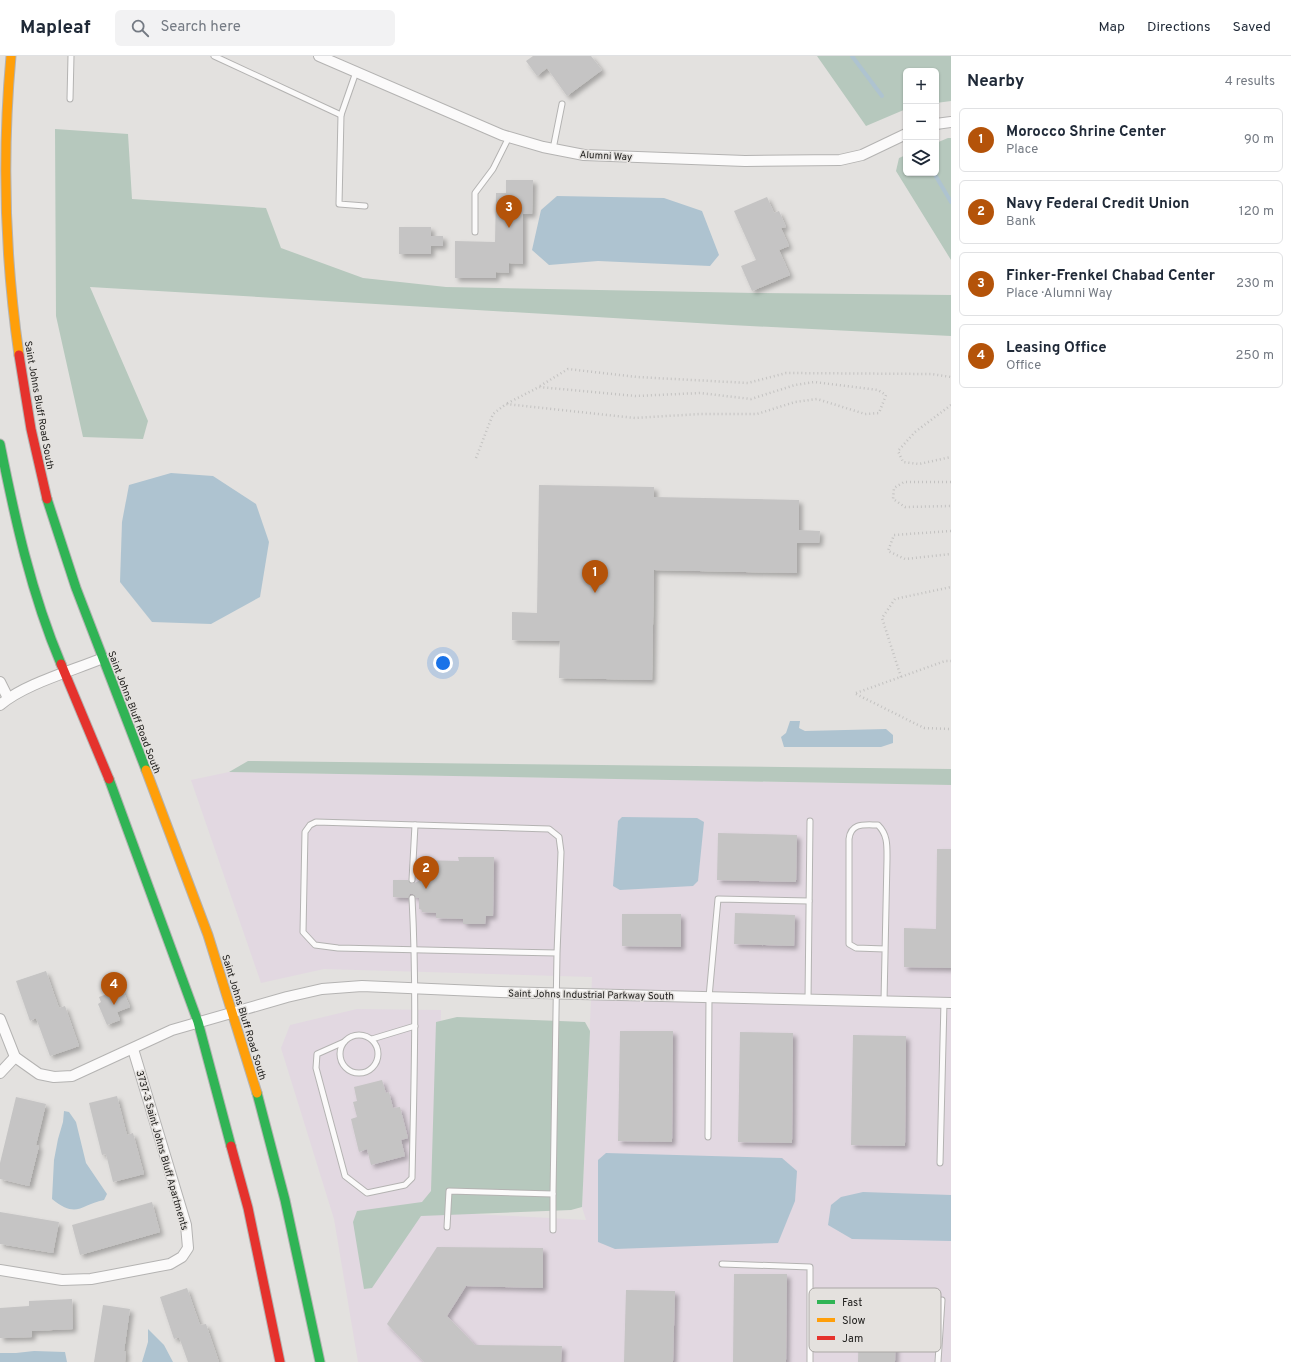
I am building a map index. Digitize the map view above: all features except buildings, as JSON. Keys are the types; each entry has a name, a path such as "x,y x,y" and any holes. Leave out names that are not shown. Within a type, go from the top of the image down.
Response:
{"main road":[{"name":"Saint Johns Bluff Road South","path":"11,56 7,96 7,213 10,289 21,374 34,449 52,516 74,585 208,934 234,1014 285,1205 305,1288 320,1362"},
{"path":"0,444 31,581 44,622 117,797 198,1022 248,1208 280,1362"}],"street":[{"name":"Alumni Way","path":"319,56 509,137 553,149 591,156 745,161 840,160 862,155 903,135"},
{"path":"939,124 951,122"},
{"path":"0,682 4,702 35,685 103,658"},
{"name":"Saint Johns Industrial Parkway South","path":"15,1057 39,1074 54,1077 72,1076 172,1030 198,1022 234,1014 287,997 322,989 362,986 556,994 948,1002"},
{"path":"0,1019 15,1057 0,1073"},
{"name":"3737-3 Saint Johns Bluff Apartments","path":"0,1270 62,1280 91,1279 170,1264 182,1257 188,1248 186,1225 133,1049"}],"lane":[{"path":"70,99 71,56"},
{"path":"214,56 342,115"},
{"path":"356,72 342,115 339,204 365,206"},
{"path":"553,149 562,104"},
{"path":"474,232 475,193 493,169 509,137"},
{"path":"808,1000 810,821"},
{"path":"553,1230 556,994 561,852 559,837 550,829 376,825 316,822 310,825 305,832 303,932 314,945 333,948 557,953"},
{"path":"412,880 415,825"},
{"path":"884,1001 885,949 886,838 883,830 878,825 860,825 854,827 850,832 849,944 856,948 885,949"},
{"path":"412,898 415,949 415,1026 412,1178 405,1185 368,1193 345,1176 316,1068 317,1054 344,1042 354,1035 360,1035 372,1039 415,1026"},
{"path":"708,1137 709,997 718,899 809,900"},
{"path":"940,1163 948,1002"},
{"path":"344,1042 340,1054 343,1065 354,1072 360,1073 366,1072 376,1063 378,1050 372,1039"},
{"path":"447,1227 449,1191 553,1194"},
{"path":"722,1264 810,1266 810,1288"},
{"path":"941,1316 942,1300"},
{"path":"938,1362 939,1352"}],"path":[{"path":"476,458 493,414 506,404 539,387 568,369 637,377 748,383 786,373 931,374 951,377"},
{"path":"506,404 635,418 700,414 757,414 795,402 817,399 865,414 879,413 886,395 878,390 814,382 795,385 751,398 700,393 636,396 539,387"},
{"path":"951,405 915,432 898,451 904,462 919,464 951,457"},
{"path":"951,482 904,482 894,488 894,499 905,507 951,506"},
{"path":"951,531 894,535 888,551 905,559 951,554"},
{"path":"901,677 882,618 895,599 951,587"},
{"path":"951,661 945,661 856,694 924,728 951,729"}],"shaded area":[{"path":"229,772 951,785 951,1362 358,1362 334,1219 281,1048 290,1025 357,1009 441,1010 438,1212 586,1220 582,1207 592,977 324,969 261,983 191,780"}],"green space":[{"path":"817,56 951,56 951,101 939,103 939,68 903,68 903,110 866,126"},
{"path":"55,129 128,134 132,199 266,208 281,248 363,278 446,287 951,295 951,336 731,325 90,287 148,421 143,439 83,437 56,316"},
{"path":"951,138 951,260 896,171 899,158 903,156 903,176 939,176 939,142"},
{"path":"248,761 951,769 951,785 229,772"},
{"path":"457,1017 585,1022 590,1031 582,1207 571,1210 421,1216 372,1288 364,1289 353,1222 357,1211 422,1202 431,1191 436,1022"}],"water":[{"path":"557,196 664,198 702,211 719,255 710,266 598,261 549,265 532,250 541,210"},
{"path":"171,473 213,476 256,504 269,542 260,597 211,624 152,622 120,582 122,522 129,485"},
{"path":"790,721 800,721 799,728 805,731 886,729 893,735 893,743 881,747 784,747 781,737 786,733"},
{"path":"622,817 697,818 704,822 698,881 693,886 620,890 613,886 618,821"},
{"path":"64,1111 69,1112 76,1122 86,1163 107,1194 104,1200 78,1209 67,1208 52,1199 54,1160 63,1122"},
{"path":"606,1153 782,1158 797,1171 795,1201 778,1243 615,1249 598,1242 598,1160"},
{"path":"863,1192 951,1195 951,1241 852,1239 828,1225 831,1205 841,1197"},
{"path":"148,1329 164,1345 173,1362 142,1362 148,1342"},
{"path":"34,1351 65,1352 67,1362 0,1362 0,1353"}],"waterway":[{"path":"852,56 882,96"},
{"path":"936,176 951,202"}],"traffic: fast":[{"path":"0,444 18,528 32,583 50,637 61,664"},
{"path":"47,499 76,588 146,770"},
{"path":"109,779 198,1022 231,1146"},
{"path":"257,1093 285,1200 320,1362"}],"traffic: slow":[{"path":"11,56 6,131 6,206 14,318 19,355"},
{"path":"146,770 208,935 257,1093"}],"traffic: jam":[{"path":"19,355 31,429 47,499"},
{"path":"61,664 109,779"},
{"path":"231,1146 248,1208 280,1362"}],"place":[{"name":"Finker-Frenkel Chabad Center","path":"509,228"},
{"name":"Morocco Shrine Center","path":"595,593"},
{"name":"Navy Federal Credit Union","path":"426,889"},
{"name":"Leasing Office","path":"114,1005"}]}
